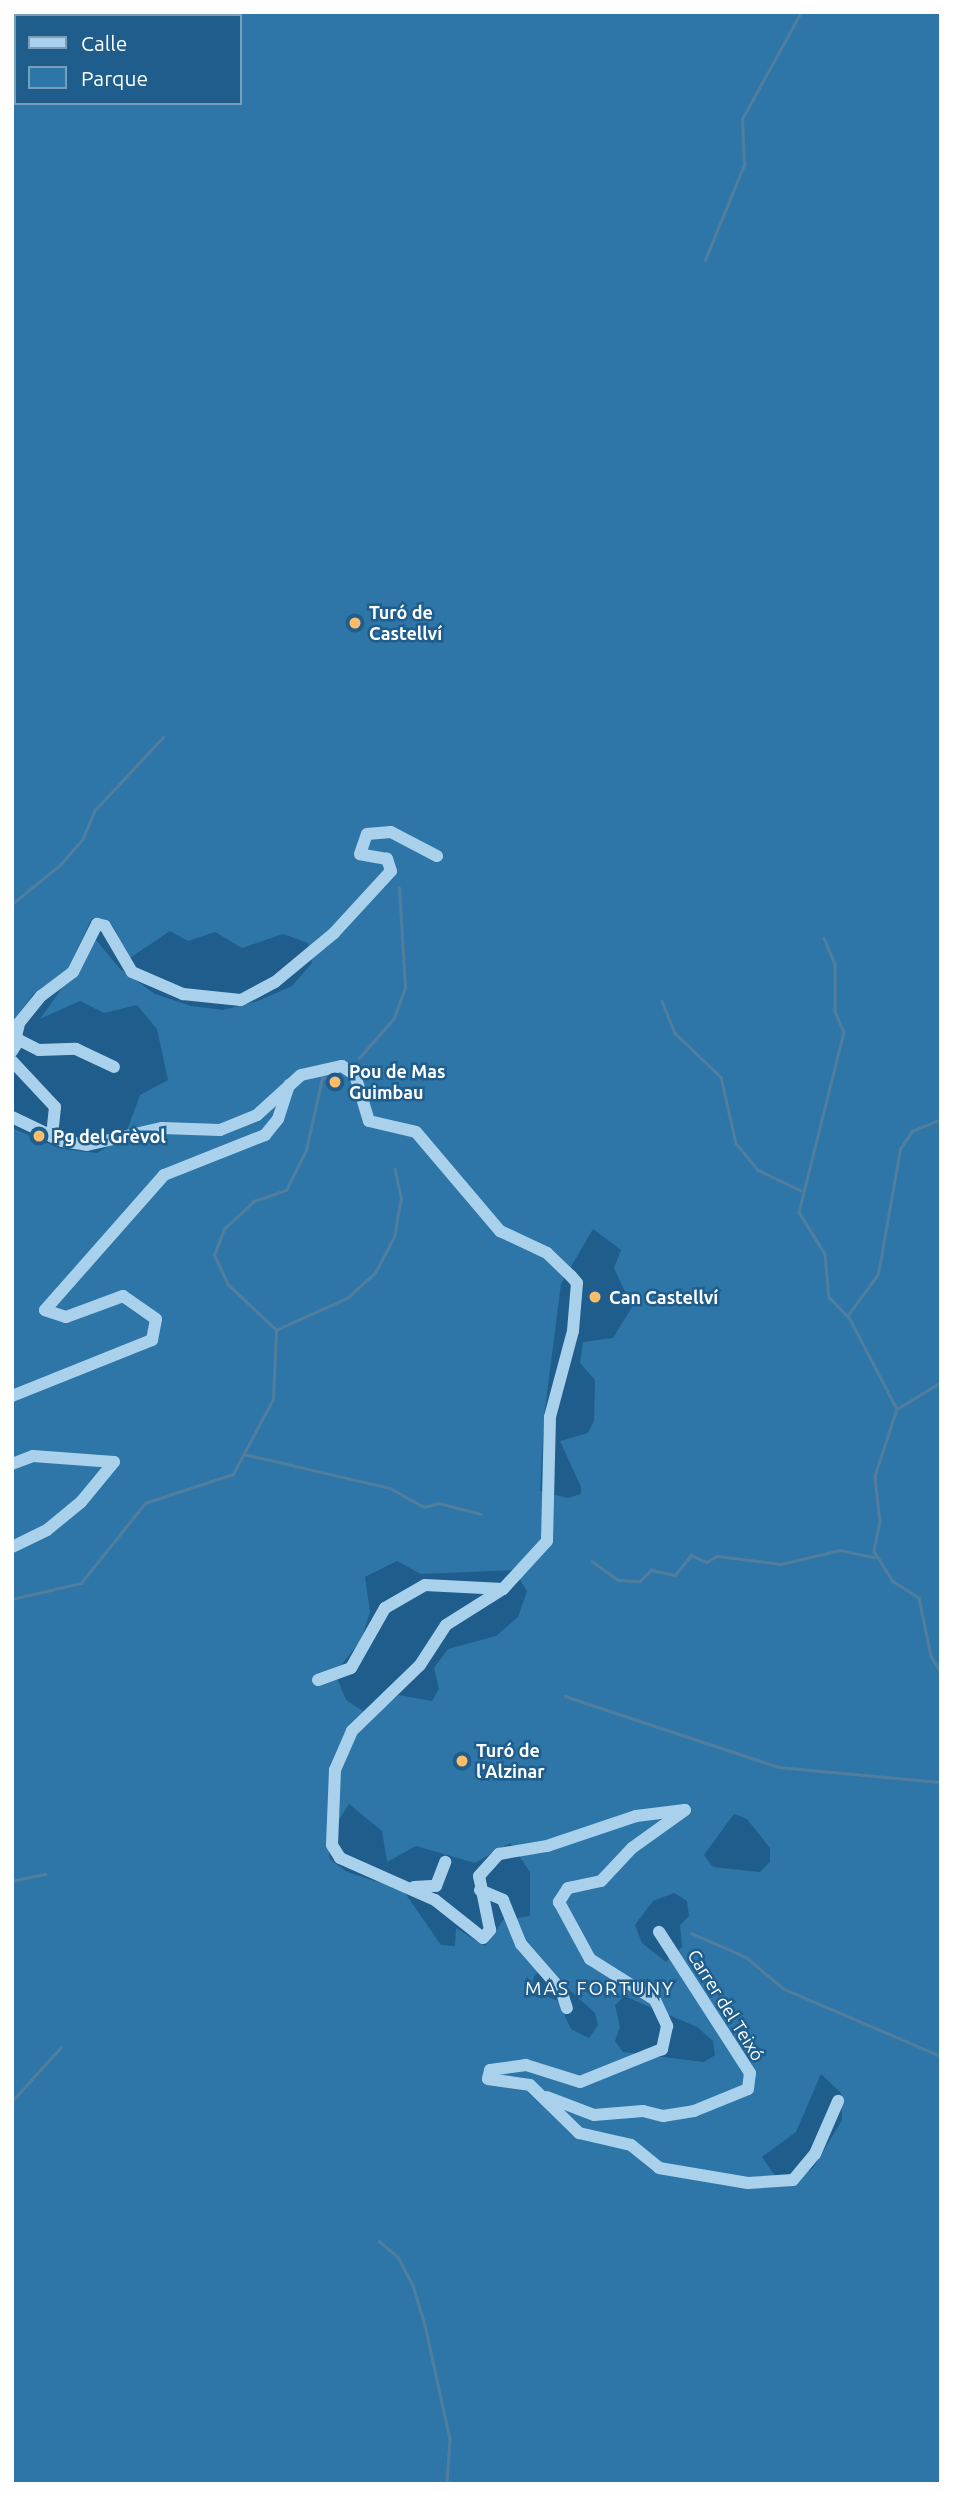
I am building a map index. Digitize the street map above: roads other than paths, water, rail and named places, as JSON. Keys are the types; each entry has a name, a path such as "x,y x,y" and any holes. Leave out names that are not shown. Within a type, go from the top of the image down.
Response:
{"street":[{"path":"114,1067 83,1051 39,1051 14,1046 19,1023 41,996 73,972 97,924 107,929 132,972 183,994 241,1000 275,982 334,933 391,871 387,859 360,854 367,834 391,832 437,856"},
{"path":"12,1061 53,1104 58,1119 52,1137"},
{"path":"12,1117 52,1137 87,1145 162,1128 229,1129 257,1115 289,1085 326,1065 352,1071 369,1121 415,1132 500,1231 547,1253 577,1283 572,1339 550,1417 548,1537 503,1589 446,1625 420,1665 363,1716 335,1770 332,1845 340,1858 410,1886 482,1938 490,1930 479,1876 499,1854 547,1846 636,1816 685,1810 632,1848 601,1881 568,1888 559,1902 590,1959 655,2000 667,2026 662,2049 580,2081 526,2065 485,2074 538,2092 589,2139 631,2145 670,2172 748,2183 793,2180 815,2154 838,2101"},
{"path":"12,1396 152,1340 156,1319 123,1296 66,1317 46,1310 164,1175 265,1135 278,1119 289,1085"},
{"path":"12,1464 33,1456 114,1462 81,1502 47,1531 12,1547"},
{"path":"318,1680 351,1668 385,1608 425,1585 503,1589"},
{"path":"499,1854 489,1879 521,1944 561,1990 567,2008"},
{"path":"410,1886 436,1886 445,1862"},
{"path":"480,1890 496,1893"},
{"name":"Carrer del Teixó","path":"538,2092 575,2112 663,2116 694,2111 748,2089 750,2073 659,1931"}],"waterway":[{"path":"705,260 744,165 742,119 801,12"},
{"path":"12,904 60,865 82,840 95,810 163,737"},
{"path":"359,1058 394,1018 405,988 399,888"},
{"path":"824,938 835,964 835,1011 844,1032 799,1212 825,1254 829,1297 850,1319 897,1409 875,1476 880,1522 874,1551 893,1581 919,1598 931,1656 941,1672"},
{"path":"662,1001 675,1033 721,1077 736,1143 758,1170 800,1190"},
{"path":"276,1330 228,1285 214,1255 224,1229 254,1201 286,1190 306,1150 322,1078 341,1076"},
{"path":"848,1315 878,1274 900,1149 912,1131 941,1119"},
{"path":"276,1330 347,1298 375,1273 394,1237 401,1199 395,1170"},
{"path":"12,1599 81,1583 145,1503 233,1474 273,1399 276,1330"},
{"path":"897,1409 941,1382"},
{"path":"244,1454 390,1488 424,1507 439,1503 481,1514"},
{"path":"592,1561 618,1580 640,1581 651,1570 675,1575 691,1555 706,1562 717,1556 781,1564 840,1550 874,1557"},
{"path":"565,1696 778,1767 941,1782"},
{"path":"12,1881 45,1874"},
{"path":"691,1933 746,1957 784,1989 941,2056"},
{"path":"12,2101 60,2048"},
{"path":"379,2241 398,2257 413,2285 425,2325 450,2439 447,2484"},
{"path":"937,2484 941,2481"}],"place":[{"name":"Turó de Castellví","path":"355,623"},
{"name":"Pou de Mas Guimbau","path":"335,1082"},
{"name":"Pg del Grèvol","path":"39,1136"},
{"name":"Can Castellví","path":"595,1297"},
{"name":"Turó de l'Alzinar","path":"462,1761"}],"district":[{"name":"MAS FORTUNY","path":"600,1989"}]}
